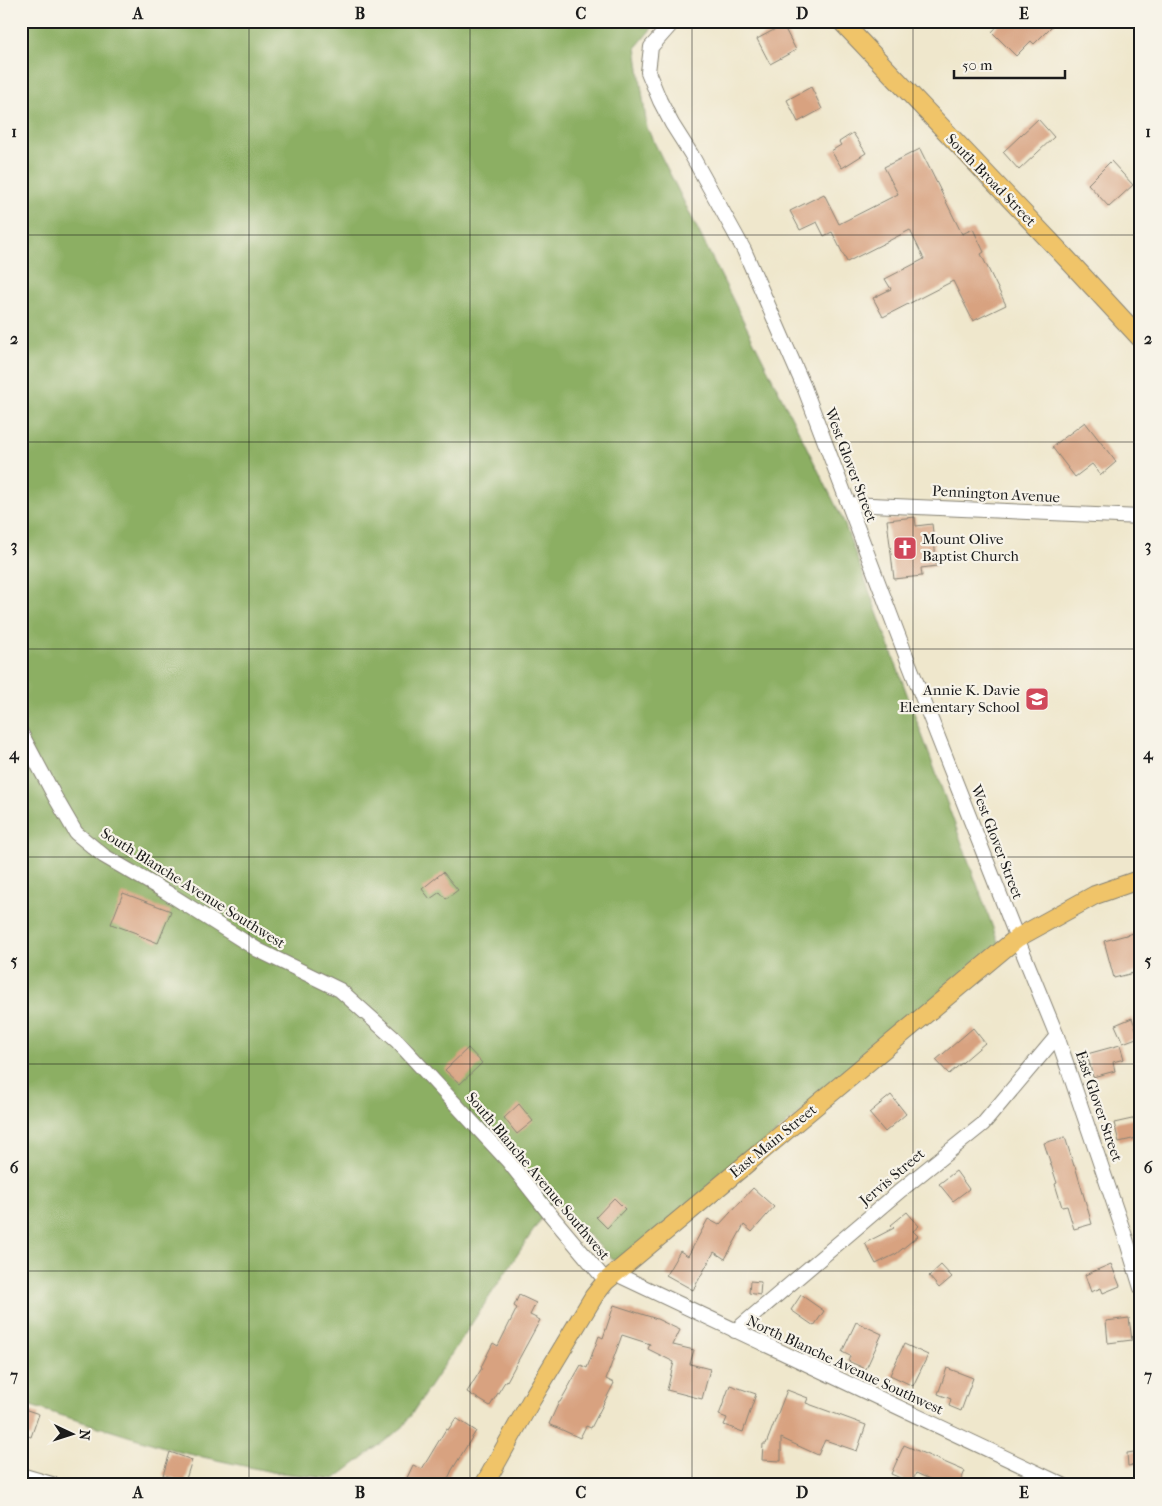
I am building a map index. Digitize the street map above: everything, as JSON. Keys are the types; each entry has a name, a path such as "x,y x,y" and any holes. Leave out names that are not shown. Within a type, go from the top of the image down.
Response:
{"main road":[{"name":"South Broad Street","path":"841,21 1141,339"},
{"name":"East Main Street","path":"484,1485 532,1399 594,1296 610,1277 1017,938 1095,895 1141,879"}],"street":[{"name":"West Glover Street","path":"674,21 651,47 648,72 672,124 691,154 744,250 804,387 908,661 1017,938"},
{"name":"Pennington Avenue","path":"849,504 1141,517"},
{"name":"South Blanche Avenue Southwest","path":"21,733 54,797 76,833 104,856 166,892 258,950 340,990 397,1041 508,1161 549,1213 610,1277"},
{"name":"East Glover Street","path":"1017,938 1057,1036 1141,1288"},
{"name":"Jervis Street","path":"735,1332 901,1190 983,1124 1057,1036"},
{"name":"North Blanche Avenue Southwest","path":"610,1277 735,1332 1063,1485"},
{"path":"21,1475 55,1485"}],"green space":[{"path":"21,21 658,21 636,47 647,128 843,520 1000,947 618,1264 553,1201 403,1427 335,1479 272,1472 180,1452 21,1403"}],"building":[{"path":"1002,21 1057,21 1034,44 1031,41 1016,56 992,32"},
{"path":"783,25 796,50 770,64 757,39"},
{"path":"811,87 822,109 798,122 787,100"},
{"path":"1038,119 1054,137 1019,170 1003,152"},
{"path":"853,133 866,153 842,168 831,151 841,145 839,142"},
{"path":"920,149 962,234 973,229 984,252 981,254 1006,305 973,321 953,281 883,317 873,298 891,289 885,279 924,259 910,230 847,262 832,232 824,236 817,222 800,230 790,211 824,194 839,224 898,194 884,167"},
{"path":"1111,161 1133,185 1109,207 1088,184"},
{"path":"1085,422 1116,462 1101,475 1092,464 1075,477 1052,447"},
{"name":"Mount Olive Baptist Church","path":"915,517 916,526 932,524 937,566 921,568 922,576 894,579 887,520"},
{"path":"443,872 458,890 446,899 440,892 430,899 422,889"},
{"path":"123,893 171,911 158,943 111,924"},
{"path":"1141,931 1141,971 1114,978 1104,941"},
{"path":"1132,1018 1139,1037 1123,1043 1115,1025"},
{"path":"973,1028 985,1043 949,1074 936,1060"},
{"path":"1120,1045 1124,1059 1113,1062 1115,1071 1093,1077 1087,1054"},
{"path":"468,1048 482,1063 460,1084 445,1070"},
{"path":"891,1095 906,1114 885,1132 869,1113"},
{"path":"519,1104 533,1121 517,1134 504,1118"},
{"path":"1141,1117 1141,1137 1119,1142 1114,1123"},
{"path":"1065,1137 1092,1224 1074,1229 1067,1206 1062,1207 1055,1184 1057,1183 1044,1143"},
{"path":"956,1171 969,1189 953,1201 939,1184"},
{"path":"753,1188 774,1207 752,1232 744,1225 725,1259 714,1252 693,1290 666,1275 680,1251 688,1256 708,1219 719,1225"},
{"path":"614,1198 625,1209 607,1228 596,1217"},
{"path":"907,1212 919,1226 913,1231 918,1236 896,1254 876,1264 865,1243 894,1228 891,1225"},
{"path":"1111,1264 1120,1286 1103,1293 1101,1288 1091,1292 1085,1275"},
{"path":"941,1265 952,1277 939,1288 929,1276"},
{"path":"750,1281 761,1282 760,1295 749,1293"},
{"path":"519,1295 536,1303 530,1315 540,1320 507,1381 490,1406 467,1392 482,1368 493,1343 498,1346 517,1308 514,1306"},
{"path":"801,1295 824,1311 814,1326 791,1310"},
{"path":"614,1305 657,1319 680,1330 673,1345 694,1350 690,1364 710,1369 702,1399 667,1390 674,1362 648,1349 650,1344 622,1335 606,1379 614,1383 591,1428 586,1426 580,1438 549,1424 559,1402 581,1365 587,1368 599,1336 603,1338"},
{"path":"1129,1318 1132,1340 1108,1343 1106,1321"},
{"path":"856,1322 882,1334 866,1369 848,1361 850,1356 842,1352"},
{"path":"904,1344 928,1355 913,1386 890,1375"},
{"path":"947,1368 973,1378 961,1411 949,1406 951,1399 938,1394"},
{"path":"730,1385 756,1394 743,1432 724,1425 727,1418 719,1415"},
{"path":"787,1390 808,1398 806,1403 866,1425 857,1451 825,1440 818,1455 781,1438 781,1461 762,1460 763,1444 766,1444"},
{"path":"21,1408 39,1414 31,1437 21,1434"},
{"path":"456,1418 476,1431 445,1485 416,1485 406,1480 413,1465 422,1469 446,1429 448,1430"},
{"path":"904,1445 965,1471 959,1485 943,1485 916,1473 912,1483 891,1474"},
{"path":"1141,1451 1141,1464 1128,1466 1127,1453"},
{"path":"170,1452 192,1460 185,1482 163,1475"}],"place":[{"name":"Mount Olive Baptist Church","path":"905,548"},
{"name":"Annie K. Davie Elementary School","path":"1037,699"}]}
